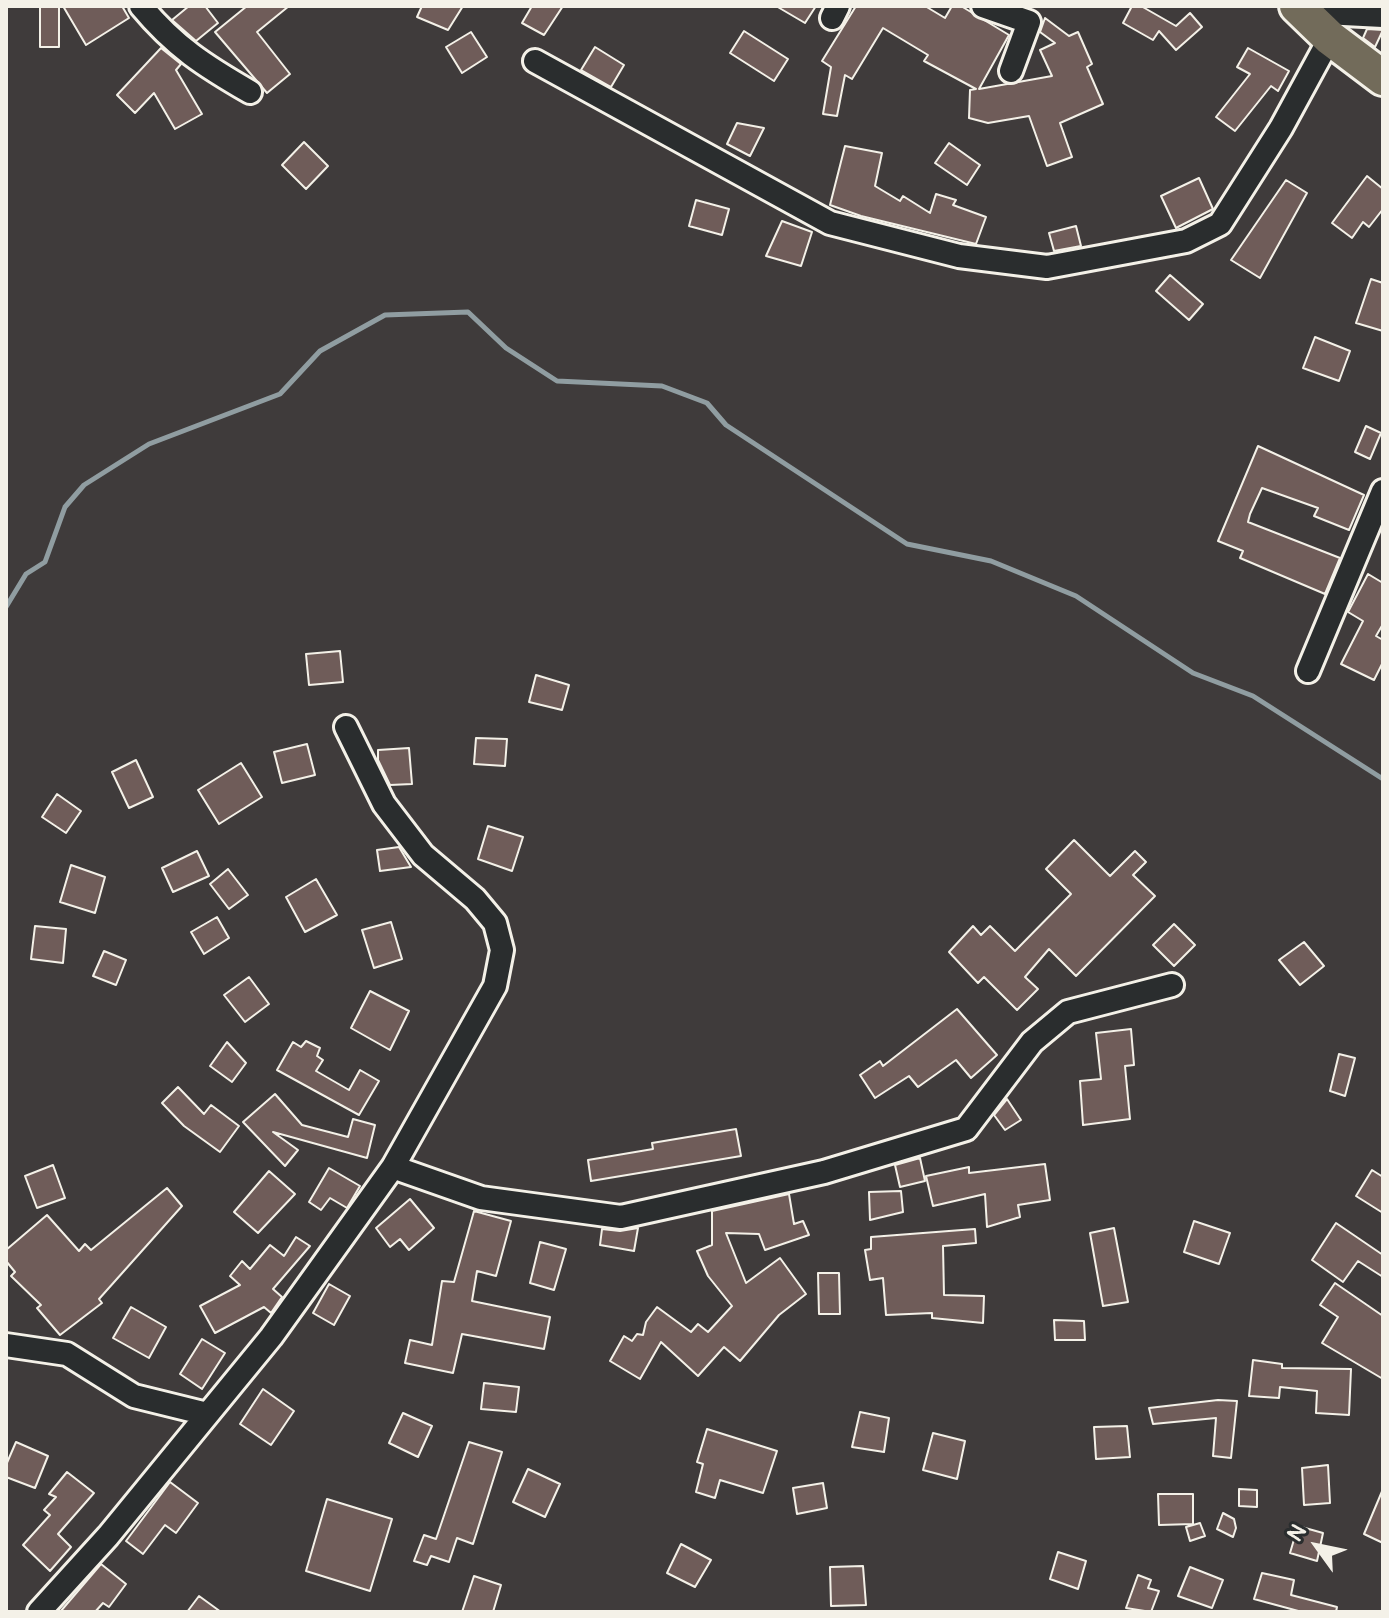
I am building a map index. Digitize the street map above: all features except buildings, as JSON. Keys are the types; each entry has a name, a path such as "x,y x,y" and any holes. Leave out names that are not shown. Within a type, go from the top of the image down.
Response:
{"main road":[{"path":"1301,9 1330,38 1383,78"}],"street":[{"path":"141,6 167,38 195,60 250,92"},
{"path":"983,6 1029,22 1011,71"},
{"path":"1301,9 1383,16"},
{"path":"535,61 830,223 959,256 1047,267 1186,241 1220,224 1281,128 1330,38"},
{"path":"1308,671 1383,491"},
{"path":"39,1612 108,1536 271,1337 393,1167 495,986 502,950 495,923 475,899 423,855 384,804 346,727"},
{"path":"393,1167 481,1198 621,1217 824,1172 966,1129 1032,1042 1068,1012 1172,985"},
{"path":"6,1345 67,1354 134,1396 207,1414"}],"waterway":[{"path":"6,607 26,574 45,562 65,507 84,485 149,444 280,394 320,351 385,315 468,312 506,348 557,381 662,386 707,403 726,425 907,544 991,561 1076,596 1193,673 1253,696 1383,779"}]}
